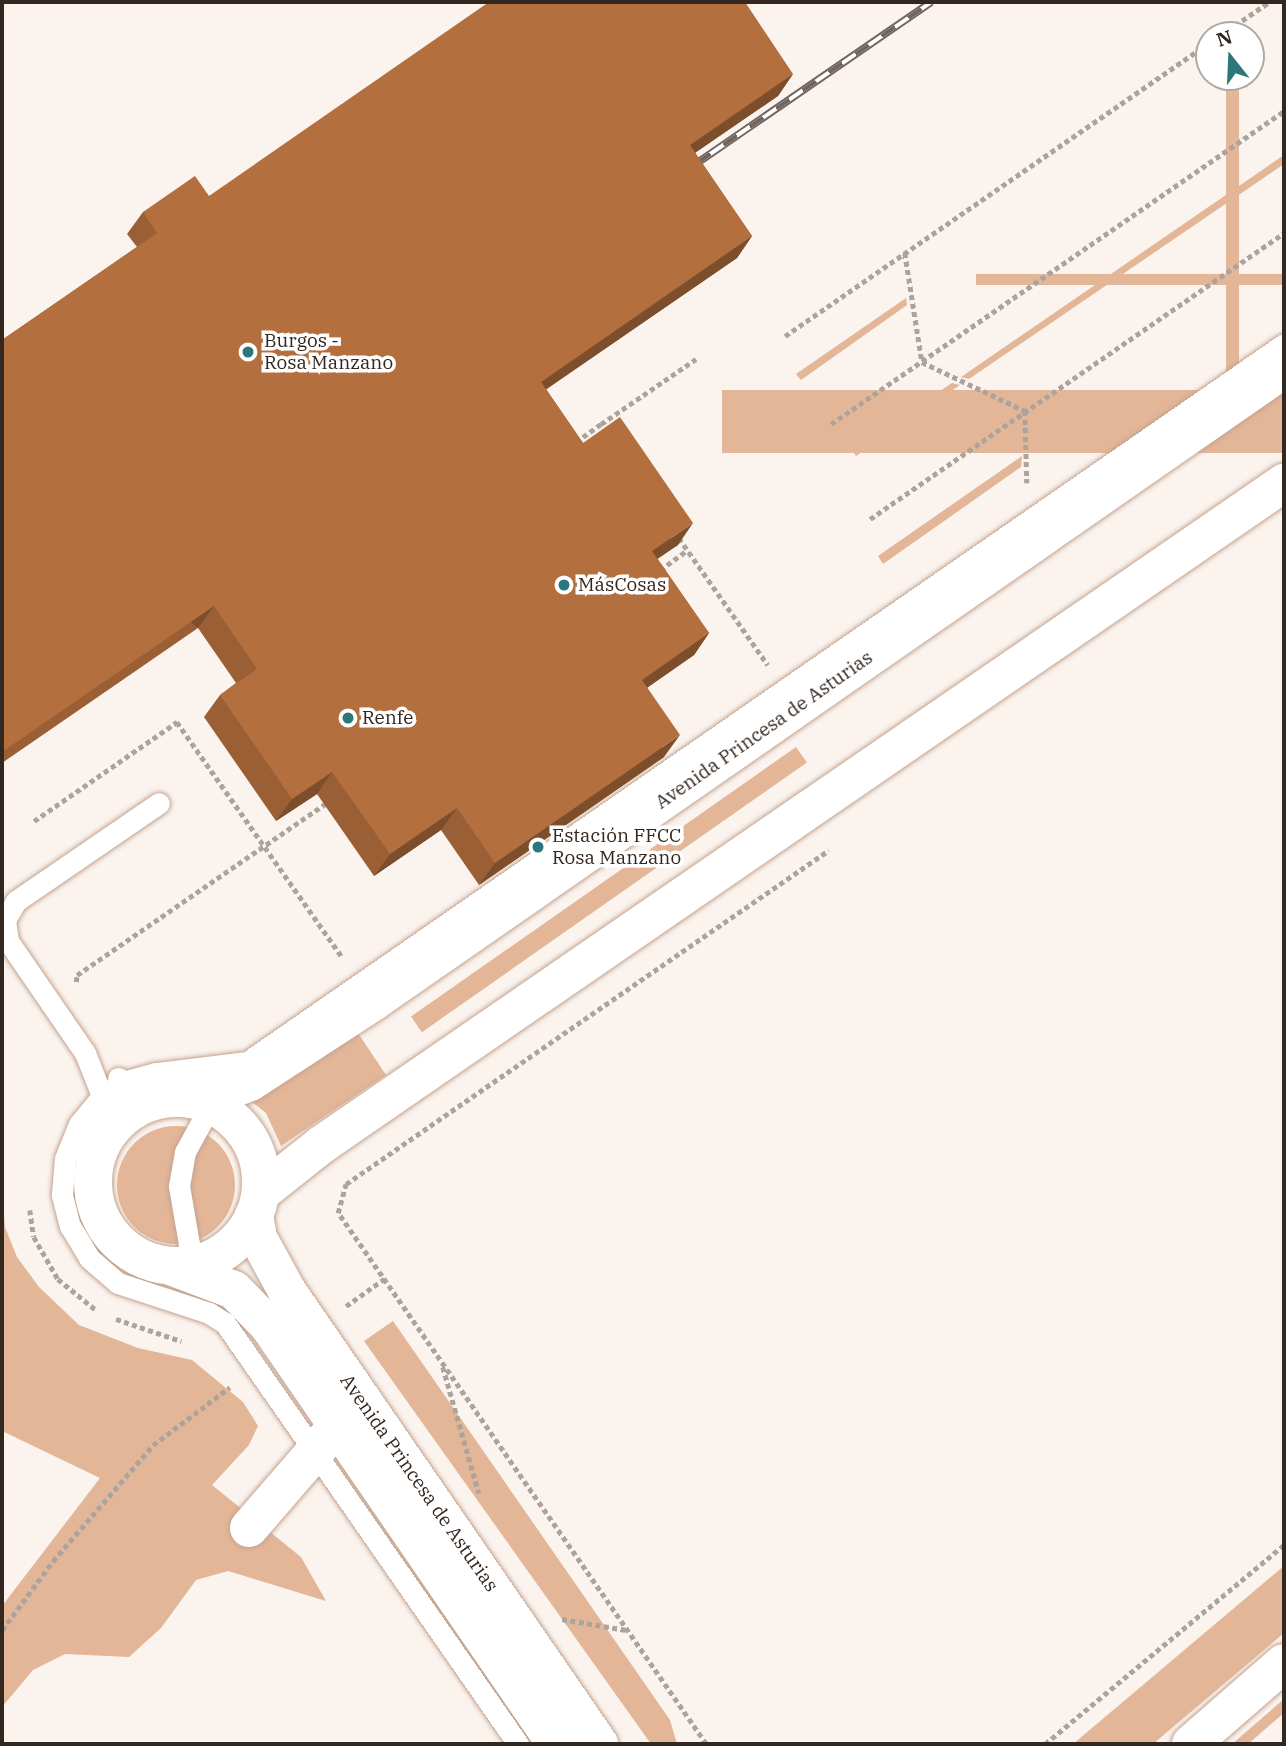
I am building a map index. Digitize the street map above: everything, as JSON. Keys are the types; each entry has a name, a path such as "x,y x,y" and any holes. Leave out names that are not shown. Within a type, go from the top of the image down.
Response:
{"street":[{"name":"Avenida Princesa de Asturias","path":"556,1744 326,1439 251,1305 233,1290 190,1269 139,1259 112,1238 100,1219 91,1175 101,1142 122,1116 181,1096 250,1082 373,1002 1284,369"},
{"path":"190,1269 233,1245 259,1203 424,1075 1284,483"},
{"name":"Avenida Princesa de Asturias","path":"181,1096 248,1133 260,1160 258,1238 286,1290 598,1744"},
{"path":"249,1528 326,1439"},
{"path":"1191,1744 1284,1663"}],"lane":[{"path":"102,1096 181,1096 247,1062 1284,345"},
{"path":"101,1142 102,1096 85,1053 8,941 5,920 16,901 159,803"},
{"path":"85,1053 181,1096"},
{"path":"181,1096 247,1062"},
{"path":"181,1096 247,1062"},
{"path":"102,1096 79,1124 65,1159 62,1195 70,1226 89,1258 118,1283 209,1313 225,1323"},
{"path":"181,1096 185,1152 179,1186 190,1269 225,1323 326,1439 518,1744"}],"path":[{"path":"1241,21 1269,2"},
{"path":"785,335 1195,53"},
{"path":"831,424 1284,111"},
{"path":"870,519 1284,233"},
{"path":"905,253 922,362"},
{"path":"570,446 696,359"},
{"path":"922,362 1026,411"},
{"path":"1026,411 1027,494 1038,486"},
{"path":"601,424 609,435"},
{"path":"672,527 785,690"},
{"path":"657,572 688,550"},
{"path":"34,821 177,722 360,984"},
{"path":"74,987 77,975 341,792"},
{"path":"706,1744 338,1213 346,1184 841,842"},
{"path":"424,1075 450,1112"},
{"path":"441,1361 483,1508"},
{"path":"2,1630 53,1561 153,1445 242,1379"},
{"path":"1045,1744 1284,1545"},
{"path":"554,1618 627,1630"}],"shaded area":[{"path":"1226,91 1239,91 1239,452 1226,452"},
{"path":"1284,155 1284,164 969,379 961,377"},
{"path":"976,274 1284,274 1284,285 976,285"},
{"path":"906,298 907,305 801,380 796,374"},
{"path":"952,383 960,385 856,456 852,450"},
{"path":"722,390 1284,390 1284,453 722,453"},
{"path":"1022,456 1021,467 883,564 878,556"},
{"path":"796,747 807,763 422,1032 411,1017"},
{"path":"358,1033 386,1075 281,1146 266,1113 252,1102"},
{"path":"176,1126 199,1130 218,1143 231,1162 235,1185 231,1208 218,1227 199,1240 176,1244 153,1240 134,1227 121,1208 117,1185 121,1162 134,1143 153,1130"},
{"path":"2,1192 5,1227 17,1257 39,1287 79,1325 138,1348 192,1360 243,1402 258,1426 249,1445 212,1485 301,1557 326,1601 228,1571 196,1580 161,1628 129,1657 65,1654 33,1670 2,1707 2,1606 100,1478 2,1431"},
{"path":"393,1321 670,1720 677,1744 651,1744 364,1341"},
{"path":"1284,1566 1284,1633 1153,1744 1073,1744"},
{"path":"1284,1699 1284,1713 1248,1744 1232,1744"}],"building":[{"name":"Burgos - Rosa Manzano","path":"489,2 745,2 793,74 690,145 752,236 541,382 583,443 620,417 693,523 652,551 709,633 642,680 680,735 495,863 457,808 390,854 332,772 292,799 220,695 257,669 214,606 2,752 2,340 157,233 143,212 195,176 209,196"}],"railway":[{"path":"684,172 931,2"}],"place":[{"name":"Burgos - Rosa Manzano","path":"248,352"},
{"name":"MásCosas","path":"564,585"},
{"name":"Renfe","path":"348,718"},
{"name":"Estación FFCC Rosa Manzano","path":"538,847"}]}
